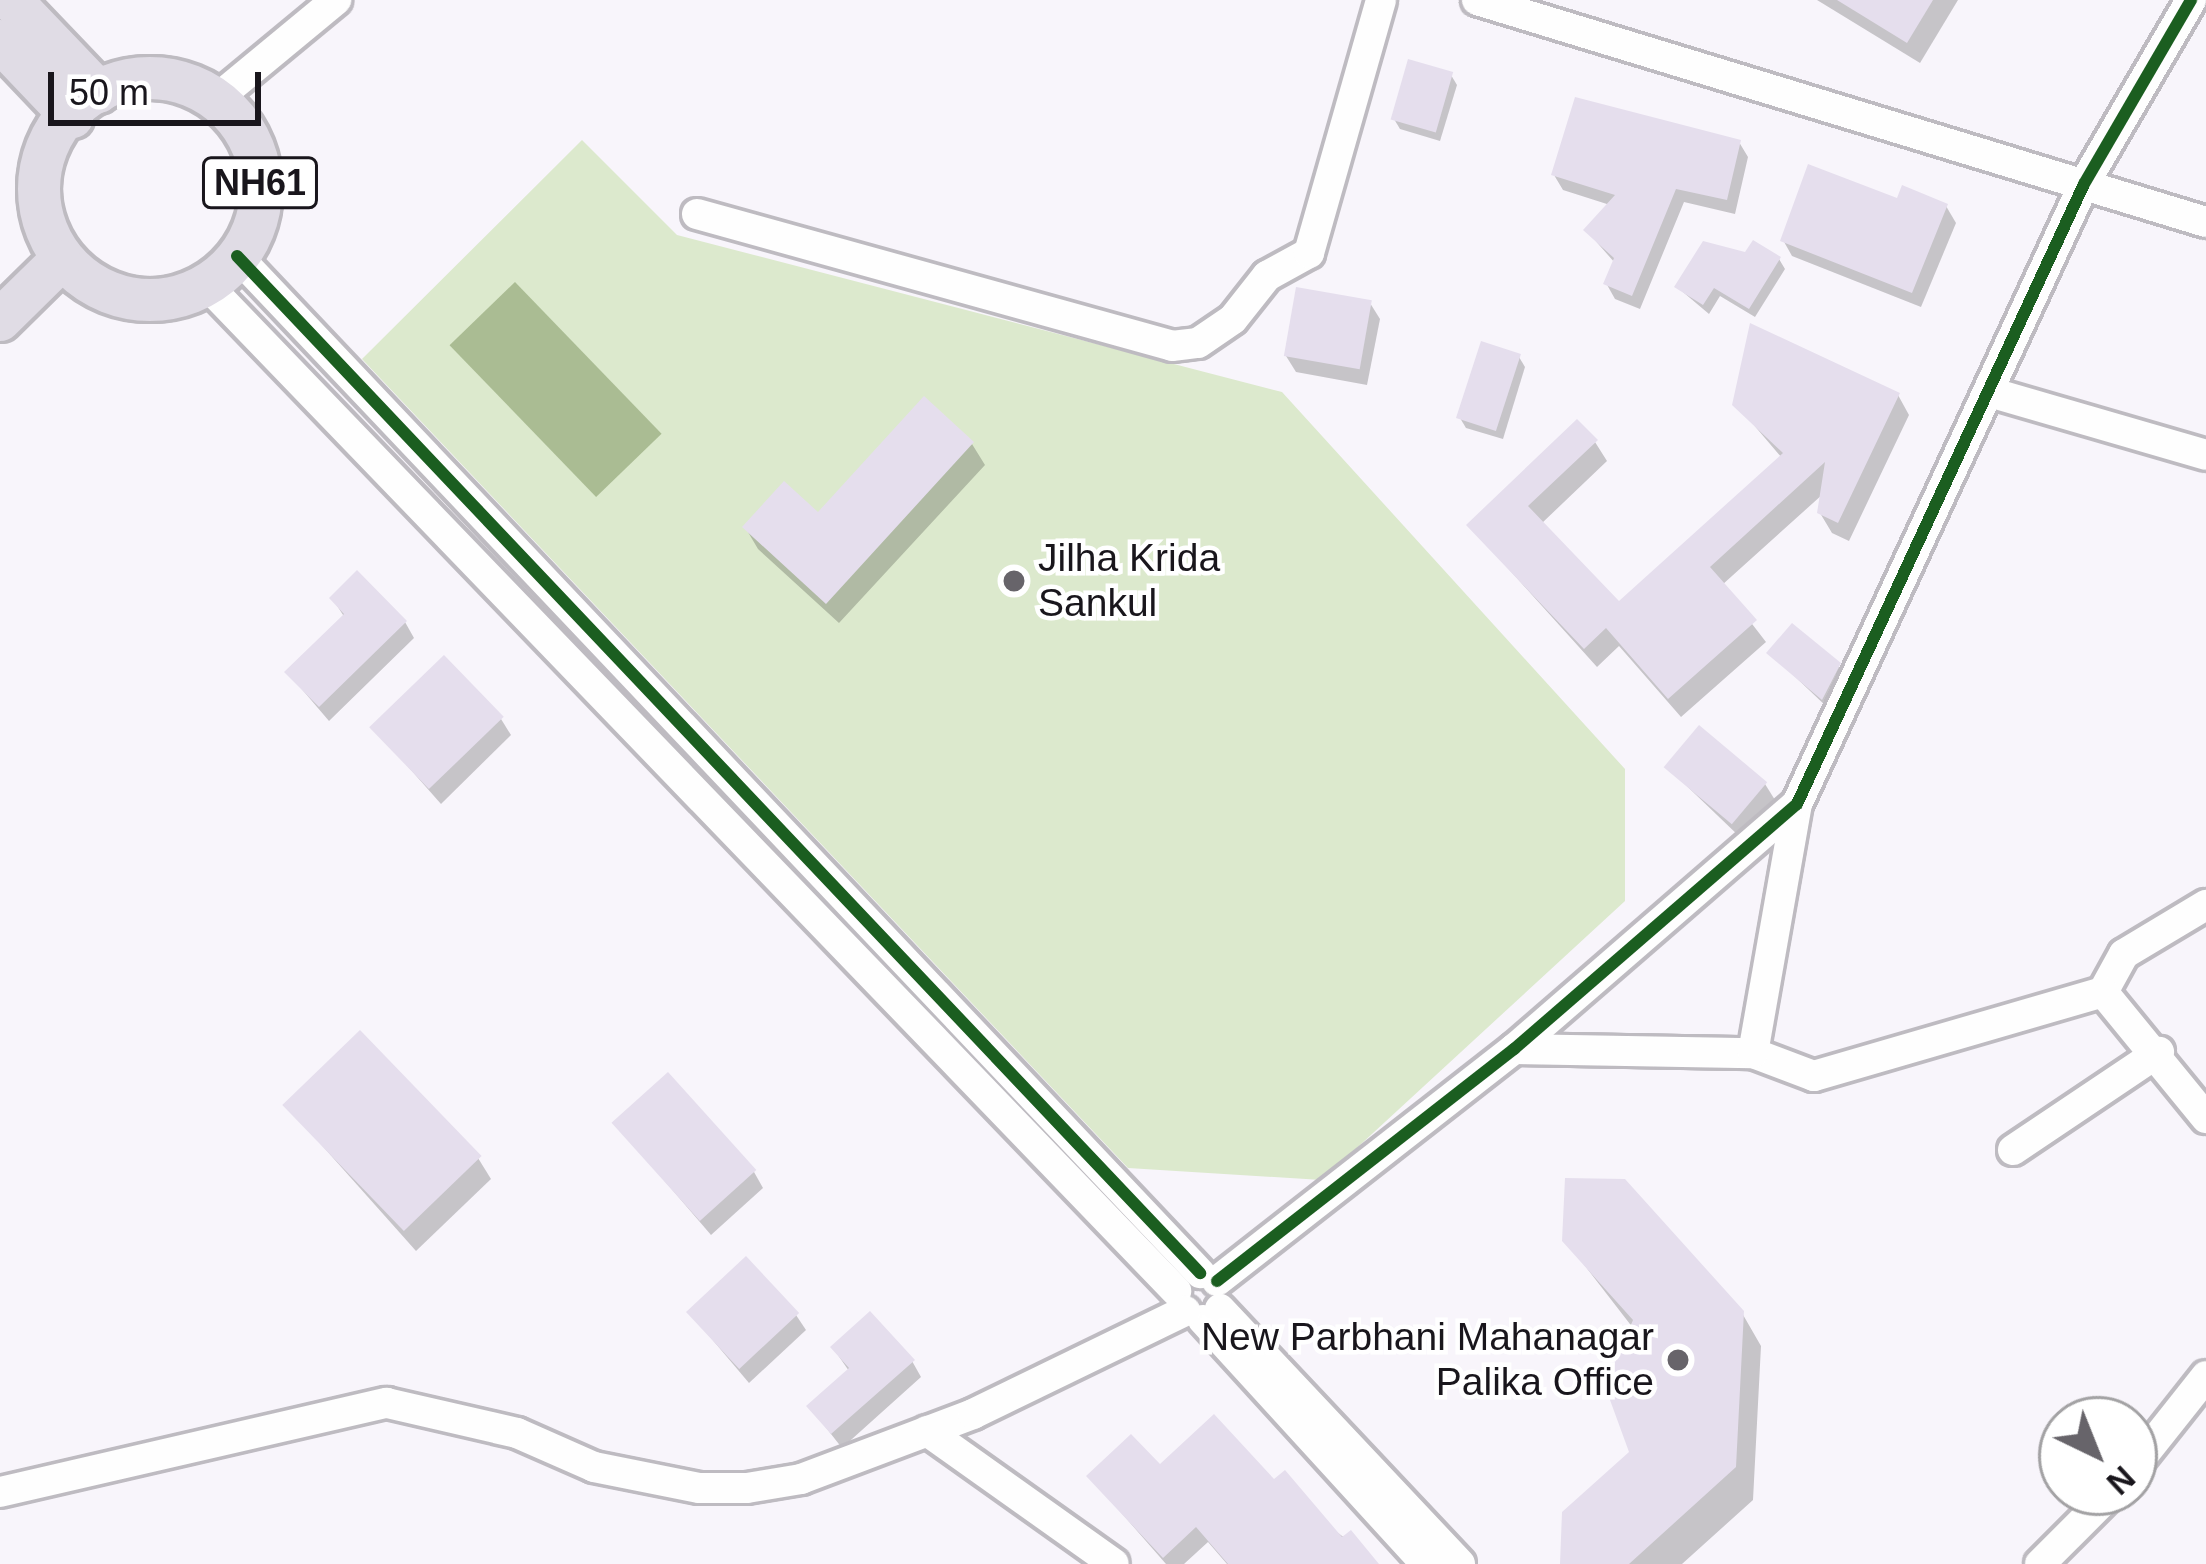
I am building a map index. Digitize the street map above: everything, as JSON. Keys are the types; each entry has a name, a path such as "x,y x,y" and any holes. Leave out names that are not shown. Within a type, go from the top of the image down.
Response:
{"highway":[{"path":"11,0 85,104"},
{"path":"0,41 85,104"},
{"name":"NH61","path":"85,104 129,81 184,79 220,96 258,160 261,196 221,270"},
{"path":"85,104 44,153 34,196 60,261 89,287 124,299 178,295 221,270"},
{"path":"0,320 60,261"}],"street":[{"path":"220,96 336,0"},
{"path":"697,214 1172,346 1198,344 1233,319 1267,276 1309,253 1381,0"},
{"path":"1477,0 2206,222"},
{"path":"1753,1053 1797,804 1994,393 2084,184 2191,0"},
{"path":"221,270 590,628 1200,1298 1426,1564"},
{"path":"221,270 560,656 1460,1564"},
{"path":"1994,393 2206,455"},
{"path":"560,656 590,628"},
{"path":"0,1492 387,1403 517,1433 594,1466 699,1488 801,1479 927,1431 1200,1298 1514,1049 1797,804"},
{"path":"1514,1049 1753,1053 1814,1076 2103,992 2124,954 2206,905"},
{"path":"2103,992 2203,1109"},
{"path":"2013,1150 2159,1052"},
{"path":"2158,1437 2206,1376"},
{"path":"927,1431 1114,1564"},
{"path":"2040,1564 2088,1516"}],"shaded area":[{"name":"Jilha Krida Sankul","path":"582,140 677,235 1282,392 1625,769 1625,901 1322,1180 1128,1168 362,359"},
{"path":"515,282 662,434 596,497 450,345"}],"building":[{"path":"1837,0 1933,0 1907,43"},
{"path":"1408,59 1453,72 1436,133 1391,120"},
{"path":"1575,97 1741,140 1727,200 1676,189 1632,296 1603,284 1614,258 1583,230 1615,195 1551,175"},
{"path":"1808,164 1897,198 1902,185 1948,204 1912,293 1780,241"},
{"path":"1753,240 1781,257 1749,309 1714,288 1703,305 1674,287 1703,241 1745,252"},
{"path":"1296,287 1372,300 1360,369 1284,356"},
{"path":"1750,323 1900,393 1838,523 1817,513 1825,462 1710,567 1757,620 1668,699 1606,628 1584,649 1466,525 1577,419 1598,440 1528,506 1619,601 1783,453 1732,405"},
{"path":"1481,341 1521,354 1496,431 1456,418"},
{"path":"924,396 974,442 826,604 742,527 784,481 818,512"},
{"path":"357,570 407,621 319,707 284,672 344,614 329,598"},
{"path":"1792,623 1841,663 1822,700 1766,653"},
{"path":"444,655 504,717 429,789 369,727"},
{"path":"1699,725 1767,782 1732,824 1664,767"},
{"path":"360,1030 482,1156 404,1231 282,1105"},
{"path":"668,1072 756,1170 700,1221 612,1123"},
{"name":"New Parbhani Mahanagar Palika Office","path":"1565,1178 1625,1179 1744,1311 1736,1467 1629,1564 1560,1564 1562,1512 1629,1452 1610,1400 1610,1374 1633,1320 1562,1241"},
{"path":"746,1256 799,1313 739,1369 686,1312"},
{"path":"870,1311 915,1360 831,1434 806,1406 849,1368 830,1347"},
{"path":"1214,1414 1274,1479 1285,1470 1342,1537 1351,1530 1379,1564 1228,1564 1196,1527 1163,1558 1086,1476 1131,1434 1160,1464"}],"cycle path":[{"path":"1217,1281 1514,1049 1797,804 2084,184 2191,0"},
{"path":"237,256 1200,1273"}],"place":[{"name":"Jilha Krida Sankul","path":"1014,581"},
{"name":"New Parbhani Mahanagar Palika Office","path":"1678,1360"}]}
